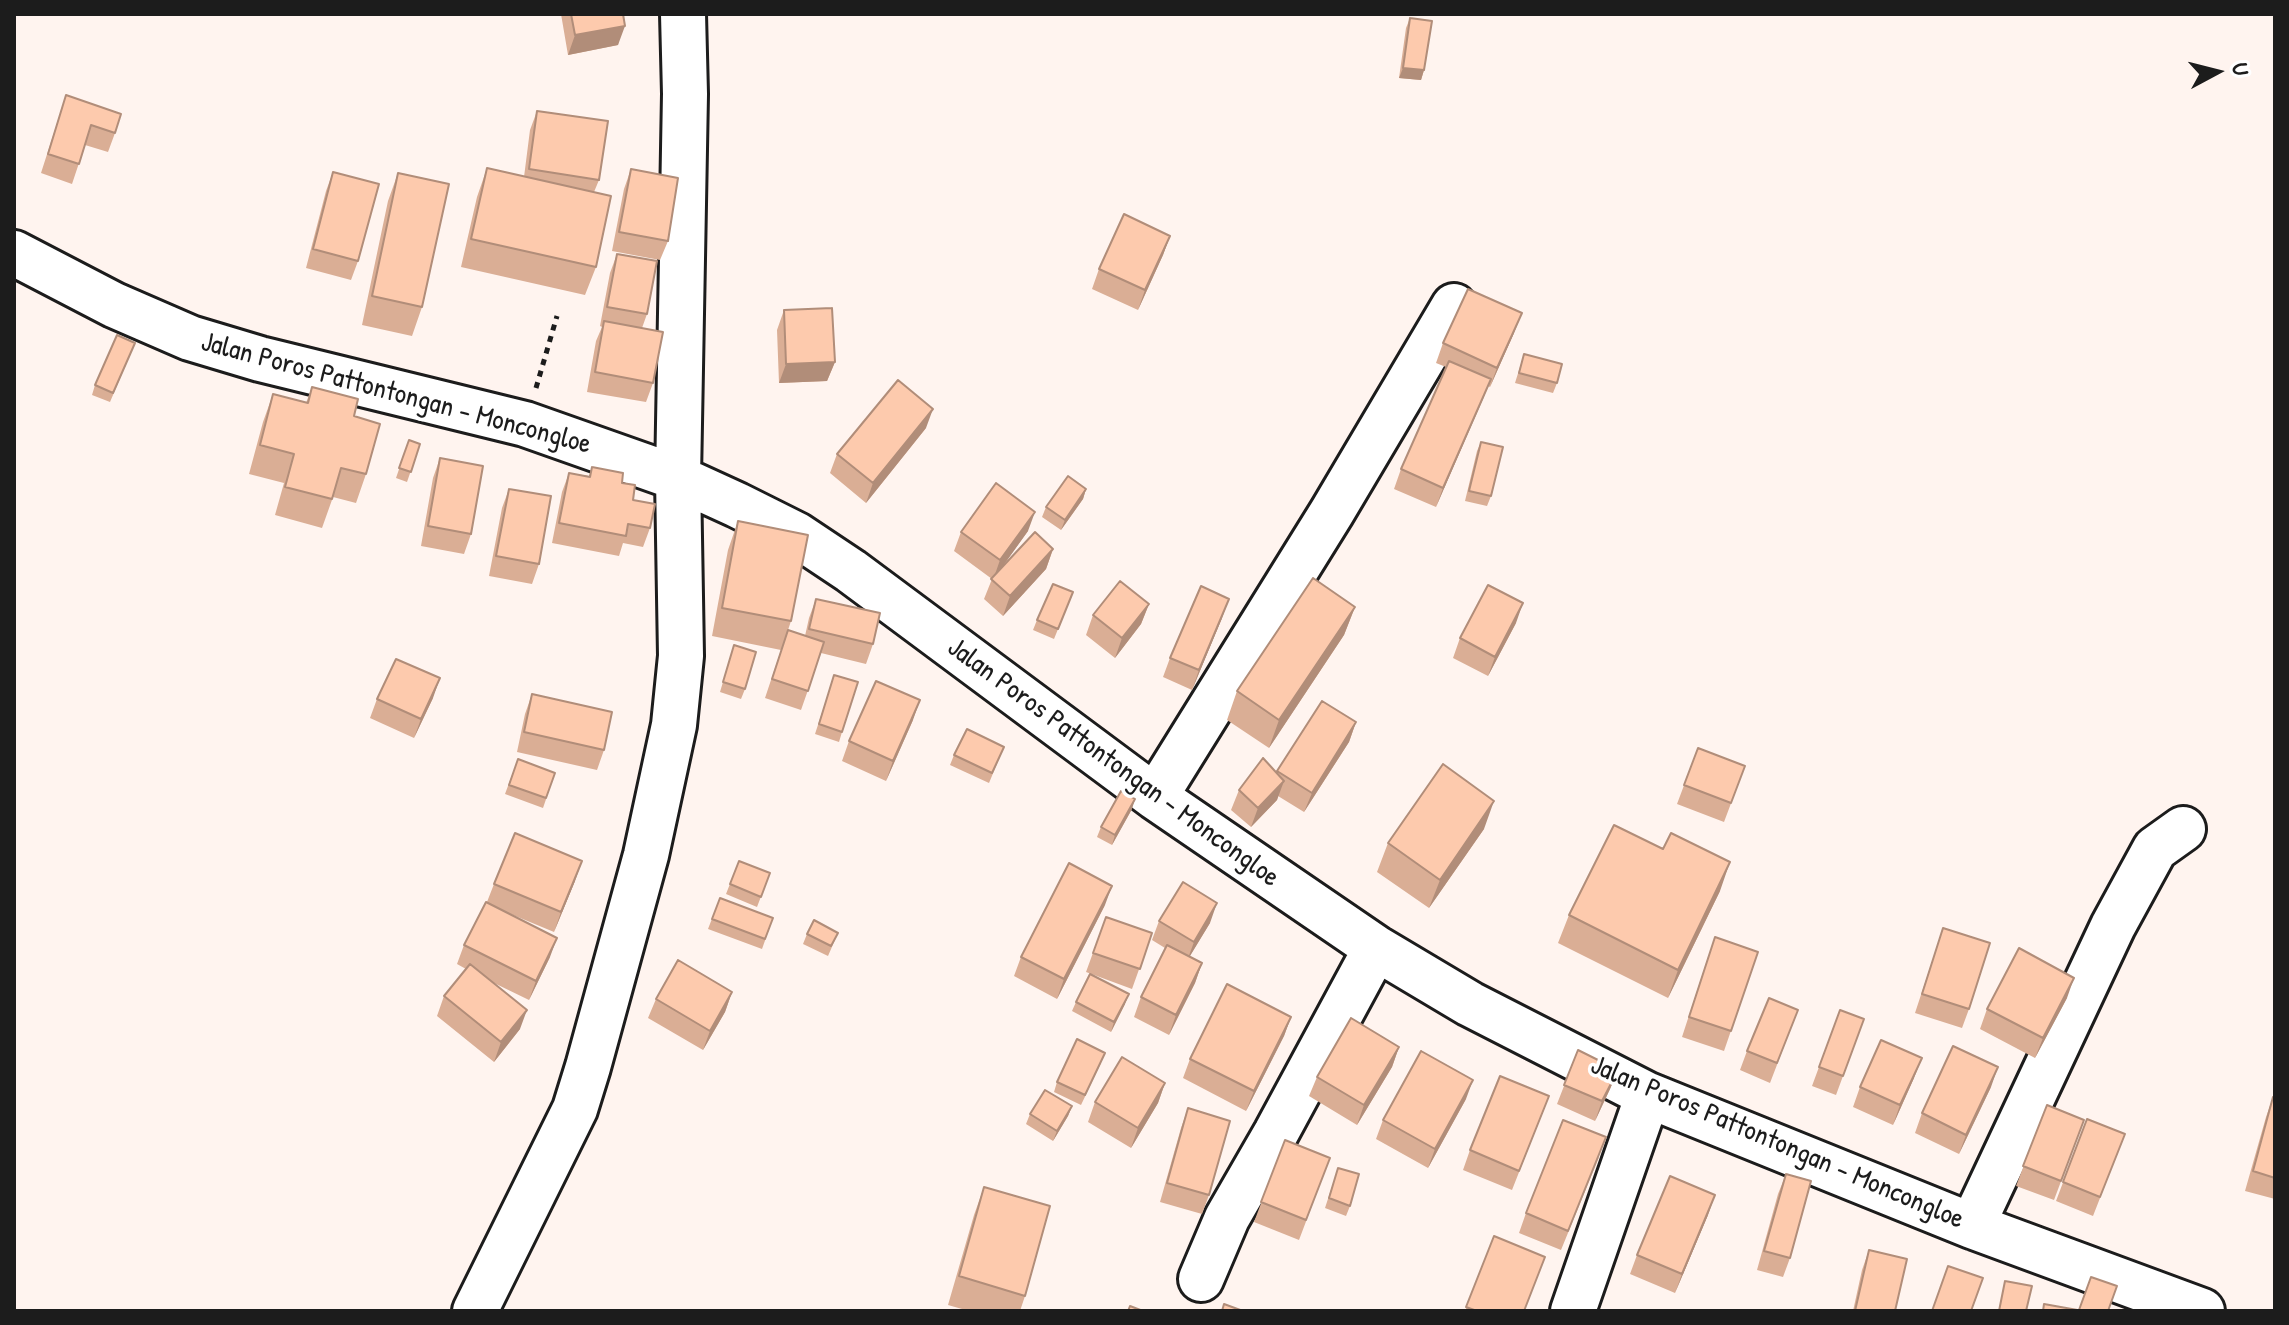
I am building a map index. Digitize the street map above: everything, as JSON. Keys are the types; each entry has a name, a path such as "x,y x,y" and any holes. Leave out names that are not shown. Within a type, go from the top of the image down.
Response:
{"street":[{"path":"475,1311 575,1109 646,855 674,725 681,656 678,478 685,94 683,14"},
{"name":"Jalan Poros Pattontongan - Moncongloe","path":"14,253 114,305 190,338 260,359 525,424 678,478 797,535 1155,797 1376,948 1470,1004 1648,1095 1972,1226 2202,1311"},
{"path":"1155,797 1332,512 1454,306"},
{"path":"1972,1226 2113,926 2155,849 2183,829"},
{"path":"1201,1279 1227,1218 1376,948"},
{"path":"1573,1311 1648,1095"}],"path":[{"path":"525,424 557,316"}],"building":[{"path":"571,14 623,14 625,26 575,35"},
{"path":"1410,18 1432,21 1424,70 1403,68"},
{"path":"66,95 121,114 115,133 91,125 79,164 48,154"},
{"path":"537,111 608,121 599,180 529,169"},
{"path":"487,168 611,196 596,267 471,239"},
{"path":"631,169 678,178 668,241 619,232"},
{"path":"333,172 379,184 358,261 313,249"},
{"path":"398,173 449,184 422,307 372,296"},
{"path":"1124,214 1170,236 1145,290 1099,269"},
{"path":"617,254 657,261 647,314 607,307"},
{"path":"1468,289 1522,313 1497,368 1443,343"},
{"path":"832,308 835,362 786,364 784,310"},
{"path":"604,321 663,332 653,383 595,372"},
{"path":"117,335 135,343 113,393 95,385"},
{"path":"1524,354 1562,364 1557,383 1519,373"},
{"path":"1449,361 1491,379 1443,488 1401,469"},
{"path":"898,380 933,409 873,483 837,454"},
{"path":"312,387 358,399 354,416 380,424 366,474 341,468 332,499 285,487 294,454 260,445 273,394 308,403"},
{"path":"409,440 420,444 411,472 399,468"},
{"path":"1481,442 1503,447 1491,496 1469,491"},
{"path":"440,458 483,466 471,534 428,526"},
{"path":"592,467 623,473 622,483 635,485 633,500 655,504 650,528 628,524 626,536 559,523 569,473 590,477"},
{"path":"1068,476 1086,489 1065,520 1046,507"},
{"path":"996,483 1035,512 1000,560 961,532"},
{"path":"509,489 551,496 539,564 496,556"},
{"path":"738,521 808,535 791,621 722,608"},
{"path":"1035,532 1053,549 1010,596 991,579"},
{"path":"1313,578 1355,607 1279,720 1237,691"},
{"path":"1120,581 1149,604 1122,638 1093,615"},
{"path":"1053,584 1073,592 1058,629 1037,620"},
{"path":"1488,585 1523,603 1495,657 1460,638"},
{"path":"1201,586 1229,599 1199,670 1170,658"},
{"path":"816,599 880,613 873,644 809,629"},
{"path":"788,630 824,642 808,691 772,679"},
{"path":"734,645 756,652 745,689 723,682"},
{"path":"396,659 440,678 421,719 377,699"},
{"path":"834,675 858,682 842,732 819,724"},
{"path":"876,681 920,700 893,761 849,741"},
{"path":"532,694 612,712 604,750 524,732"},
{"path":"1322,701 1356,722 1312,793 1277,771"},
{"path":"967,729 1004,747 992,773 954,755"},
{"path":"1698,748 1745,766 1731,803 1684,785"},
{"path":"1263,758 1284,781 1258,808 1239,790"},
{"path":"518,759 555,773 546,798 509,785"},
{"path":"1443,764 1494,801 1440,880 1388,843"},
{"path":"1121,791 1135,799 1115,835 1101,827"},
{"path":"1614,825 1663,849 1671,833 1730,862 1678,970 1569,915"},
{"path":"515,833 582,861 561,912 494,884"},
{"path":"739,861 770,873 761,897 730,884"},
{"path":"1069,863 1112,886 1064,979 1021,957"},
{"path":"1183,882 1217,903 1194,942 1159,921"},
{"path":"720,898 773,918 765,939 712,919"},
{"path":"486,902 557,938 536,981 464,945"},
{"path":"1106,917 1152,933 1140,969 1093,953"},
{"path":"814,920 838,933 831,946 807,934"},
{"path":"1943,928 1990,943 1969,1009 1922,994"},
{"path":"1715,937 1758,952 1731,1031 1689,1017"},
{"path":"1167,945 1202,963 1176,1015 1141,997"},
{"path":"2019,948 2074,978 2043,1038 1987,1009"},
{"path":"678,960 732,992 710,1031 656,999"},
{"path":"470,964 527,1010 501,1042 444,996"},
{"path":"1090,974 1129,994 1114,1022 1076,1002"},
{"path":"1227,984 1291,1017 1254,1091 1190,1059"},
{"path":"1769,998 1798,1010 1777,1063 1747,1051"},
{"path":"1840,1010 1864,1019 1843,1076 1819,1067"},
{"path":"1351,1018 1399,1047 1364,1105 1317,1077"},
{"path":"1077,1039 1105,1053 1085,1095 1057,1082"},
{"path":"1881,1040 1922,1058 1900,1105 1860,1087"},
{"path":"1953,1046 1998,1067 1966,1135 1922,1113"},
{"path":"1578,1050 1618,1070 1602,1101 1564,1085"},
{"path":"1421,1051 1473,1080 1435,1149 1383,1120"},
{"path":"1122,1057 1165,1083 1138,1128 1095,1102"},
{"path":"1500,1076 1549,1096 1519,1171 1470,1150"},
{"path":"1045,1090 1072,1106 1057,1131 1030,1114"},
{"path":"2275,1098 2275,1178 2253,1171"},
{"path":"2047,1105 2084,1120 2061,1181 2023,1166"},
{"path":"1188,1108 1230,1121 1209,1195 1167,1183"},
{"path":"2087,1119 2125,1134 2100,1197 2063,1182"},
{"path":"1563,1120 1606,1137 1568,1231 1526,1213"},
{"path":"1285,1140 1330,1158 1306,1220 1261,1202"},
{"path":"1338,1168 1359,1174 1350,1206 1329,1198"},
{"path":"1786,1174 1811,1181 1790,1258 1764,1251"},
{"path":"1670,1176 1715,1195 1682,1274 1637,1255"},
{"path":"984,1187 1050,1206 1025,1296 959,1276"},
{"path":"1494,1236 1545,1257 1524,1311 1477,1311 1466,1307"},
{"path":"1869,1250 1907,1259 1895,1311 1855,1311"},
{"path":"1948,1266 1983,1278 1971,1311 1932,1311"},
{"path":"2091,1277 2117,1286 2108,1311 2079,1310"},
{"path":"2005,1281 2032,1286 2026,1311 1999,1311"},
{"path":"1224,1304 1243,1311 1222,1311"},
{"path":"2044,1304 2083,1311 2043,1311"}]}
